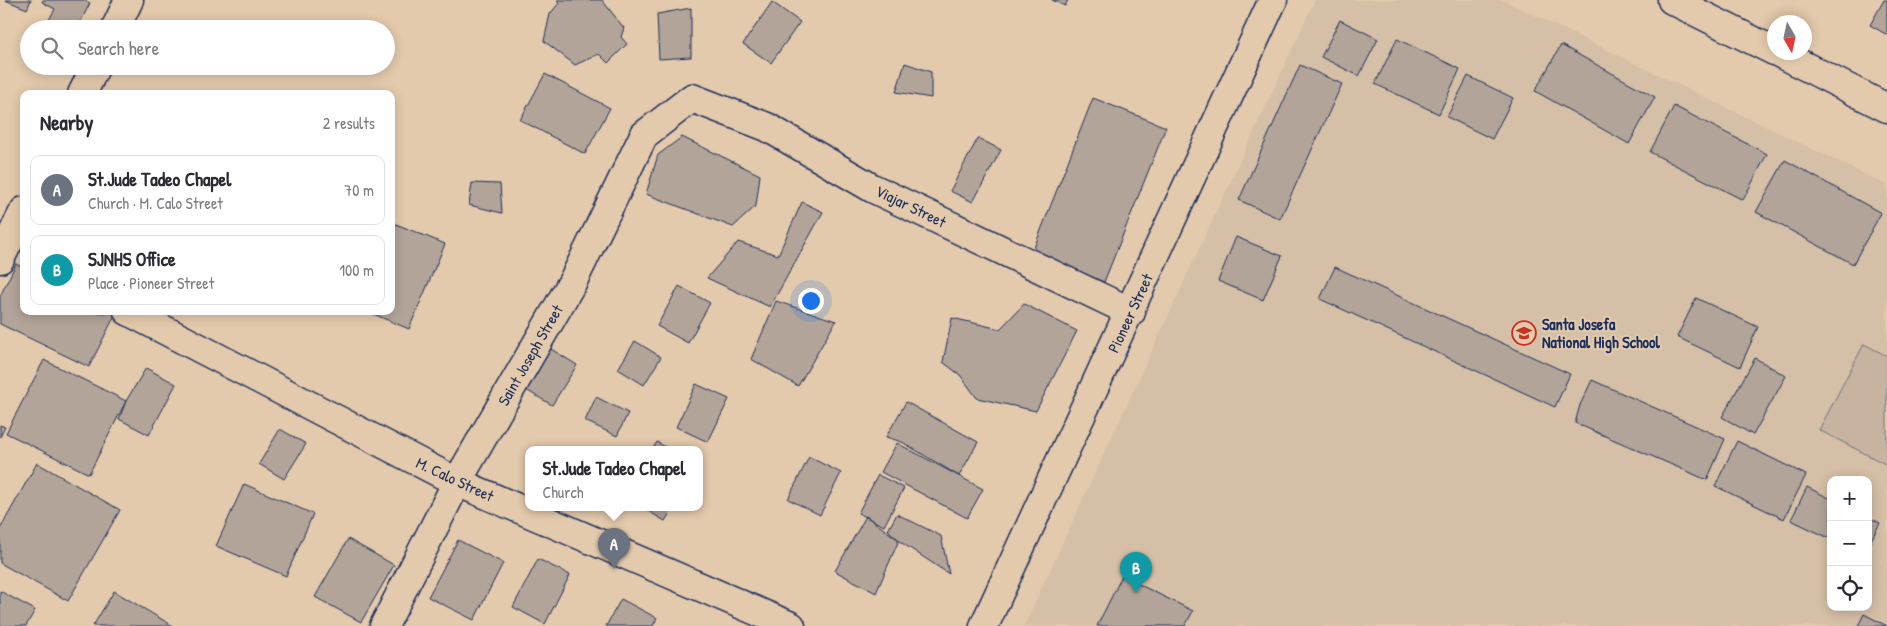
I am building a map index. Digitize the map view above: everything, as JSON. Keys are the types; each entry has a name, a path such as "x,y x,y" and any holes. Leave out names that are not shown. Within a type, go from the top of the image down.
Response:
{"street":[{"path":"119,20 129,0"},
{"name":"Pioneer Street","path":"984,626 1131,312 1273,0"},
{"path":"1672,0 1767,48"},
{"path":"1792,60 1887,108"},
{"path":"84,90 92,75"},
{"name":"Viajar Street","path":"692,98 767,127 872,188 1131,312"},
{"name":"Saint Joseph Street","path":"384,626 456,482 574,281 644,135 692,98"},
{"path":"7,252 20,221"},
{"name":"M. Calo Street","path":"136,315 456,482 791,626"}],"shaded area":[{"name":"Santa Josefa National High School","path":"1315,0 1503,0 1887,185 1887,626 1024,626"},
{"path":"1864,344 1887,356 1887,465 1819,430"}],"building":[{"path":"5,0 31,0 27,9"},
{"path":"43,0 84,0 90,3 82,20 49,20 55,9 42,2"},
{"path":"557,0 602,0 624,28 621,37 627,44 608,63 599,54 575,65 544,41 550,14 559,3"},
{"path":"1052,0 1068,0 1065,6"},
{"path":"1884,0 1887,0 1887,35 1870,25"},
{"path":"772,2 800,22 771,63 743,44"},
{"path":"691,8 691,57 659,59 657,14"},
{"path":"1340,20 1378,39 1359,76 1321,57"},
{"path":"1397,39 1460,69 1439,114 1375,84"},
{"path":"1561,45 1655,97 1629,144 1535,91"},
{"path":"905,63 931,72 931,98 896,92"},
{"path":"1300,65 1342,84 1280,219 1239,200"},
{"path":"545,74 610,108 585,154 520,120"},
{"path":"1468,76 1513,98 1492,139 1447,117"},
{"path":"1093,98 1166,127 1104,282 1032,253"},
{"path":"1674,106 1767,154 1743,200 1650,152"},
{"path":"682,137 760,175 756,206 733,227 646,194 658,155"},
{"path":"978,138 1001,150 973,202 950,191"},
{"path":"1785,160 1881,213 1853,264 1756,212"},
{"path":"472,183 500,184 502,213 469,205"},
{"path":"802,202 823,212 770,307 707,278 738,242 778,255"},
{"path":"395,224 445,244 409,329 376,315 395,315"},
{"path":"1236,237 1282,256 1263,300 1218,281"},
{"path":"16,264 20,266 20,315 115,315 89,367 0,324 0,296"},
{"path":"1335,267 1570,374 1555,407 1320,299"},
{"path":"679,286 710,303 688,343 657,326"},
{"path":"1696,298 1758,327 1740,367 1677,337"},
{"path":"776,301 836,321 798,386 751,359"},
{"path":"1024,304 1077,331 1036,411 977,398 960,375 943,362 952,318 1000,329"},
{"path":"635,341 661,357 644,385 618,369"},
{"path":"551,349 577,365 552,405 526,390"},
{"path":"1755,358 1786,376 1753,435 1722,417"},
{"path":"44,360 126,401 89,474 6,433"},
{"path":"146,368 176,384 149,435 119,419 126,401"},
{"path":"1592,380 1725,439 1707,480 1575,423 1580,405"},
{"path":"696,384 729,399 708,442 676,427"},
{"path":"596,397 628,413 617,436 585,421"},
{"path":"906,402 978,442 959,476 902,442 886,437"},
{"path":"0,425 5,427 0,437"},
{"path":"280,429 306,444 284,479 259,464"},
{"path":"1737,441 1806,475 1784,519 1715,486"},
{"path":"657,442 664,446 654,446"},
{"path":"897,443 983,489 967,518 881,472"},
{"path":"809,457 841,473 820,515 788,499"},
{"path":"37,463 120,510 68,601 0,563 0,529"},
{"path":"878,475 904,488 884,526 858,513"},
{"path":"244,484 313,514 286,576 216,546"},
{"path":"1807,487 1827,497 1827,537 1791,520"},
{"path":"648,511 671,511 665,521"},
{"path":"897,514 941,536 949,574 902,543 888,530"},
{"path":"866,516 899,540 876,593 835,571"},
{"path":"1872,519 1880,523 1872,538"},
{"path":"348,539 394,565 361,622 315,597"},
{"path":"458,540 503,563 474,620 428,597"},
{"path":"538,559 570,575 545,624 513,607"},
{"path":"1122,576 1193,611 1185,626 1097,626"},
{"path":"0,591 35,610 26,626 0,626"},
{"path":"114,591 173,626 93,626"},
{"path":"621,599 657,618 653,626 606,626"},
{"path":"1864,614 1887,626 1858,626"}],"place":[{"name":"Santa Josefa National High School","path":"1524,333"},
{"name":"St.Jude Tadeo Chapel","path":"614,569"},
{"name":"SJNHS Office","path":"1136,593"}]}
